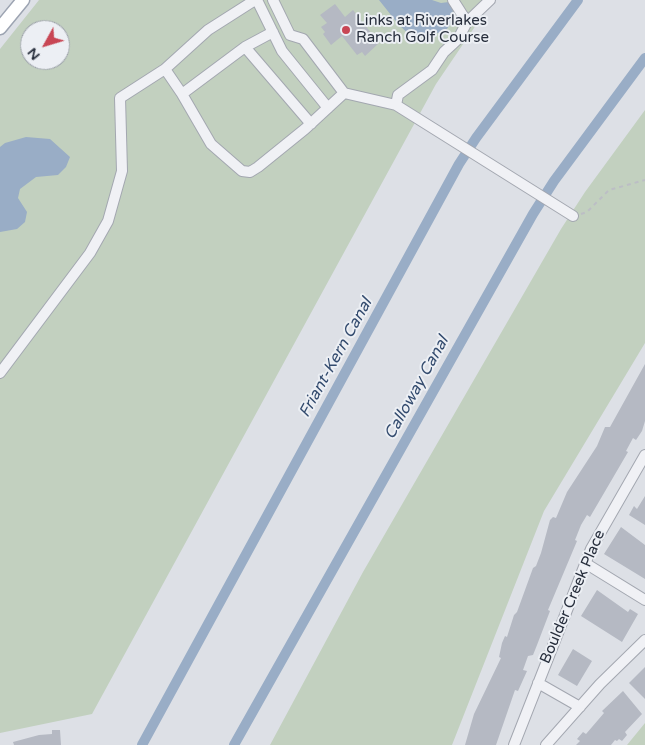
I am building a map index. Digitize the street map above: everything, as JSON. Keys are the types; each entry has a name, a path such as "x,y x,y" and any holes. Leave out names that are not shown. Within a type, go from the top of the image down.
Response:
{"main road":[{"path":"0,28 23,0"}],"street":[{"path":"0,373 90,253 108,221 122,171 120,98 165,69 208,30 256,0 282,52 328,108"},
{"path":"273,0 290,35 303,39 344,93 396,105 573,216"},
{"path":"453,0 468,22"},
{"path":"396,105 398,95 432,70 444,52 458,39 468,22 490,0"},
{"path":"182,94 245,47 273,32"},
{"path":"278,43 290,35"},
{"path":"245,47 311,124"},
{"path":"165,69 211,144 242,171 250,172 258,167 311,124 344,93"},
{"name":"Boulder Creek Place","path":"514,745 585,563 600,530 645,455"},
{"path":"585,563 645,600"},
{"path":"546,745 645,640"},
{"path":"538,683 580,707"}],"path":[{"path":"573,216 587,212 608,190 645,180"}],"green space":[{"path":"39,0 493,0 436,84 92,714 0,733 0,49 20,24 20,70 70,70 70,20 23,20"},
{"path":"645,110 645,343 544,511 452,745 270,745 363,572 561,229 585,192"},
{"path":"645,723 645,745 627,745"}],"water":[{"path":"379,0 432,0 441,3 449,2 453,8 452,23 444,32 412,37 399,25"},
{"path":"26,137 50,139 70,157 66,167 58,175 36,177 20,189 18,198 27,212 25,222 17,229 0,232 0,147 5,143"}],"building":[{"name":"Links at Riverlakes Ranch Golf Course","path":"335,4 345,17 353,10 379,43 365,56 362,52 357,55 342,36 331,45 323,34 325,32 321,27 327,23 320,15"},
{"path":"645,364 645,421 642,431 636,440 633,438 626,451 628,452 590,517 587,515 581,525 575,540 577,541 548,610 550,611 533,655 528,656 523,670 527,671 518,691 515,690 496,745 465,745 474,714 501,658 499,657 502,643 505,636 507,637 533,568 536,566 541,553 550,520 553,517 556,518 567,492 597,446 605,427 610,427"},
{"path":"645,496 645,525 629,515 634,506 637,509"},
{"path":"621,527 645,545 645,579 604,554"},
{"path":"597,590 628,612 630,609 638,614 622,642 581,616"},
{"path":"573,649 592,661 577,686 558,675"},
{"path":"645,667 645,699 629,683"},
{"path":"623,691 642,714 625,732 627,735 622,741 619,739 615,740 611,745 576,745 580,741 577,739 583,732 586,734 604,713 602,711"},
{"path":"52,730 60,730 61,745 14,745 13,742 39,735 52,734"}],"waterway":[{"name":"Friant-Kern Canal","path":"142,745 459,164 476,138 578,0"},
{"name":"Calloway Canal","path":"234,745 533,214 554,181 645,58"}],"place":[{"name":"Links at Riverlakes Ranch Golf Course","path":"346,30"}]}
